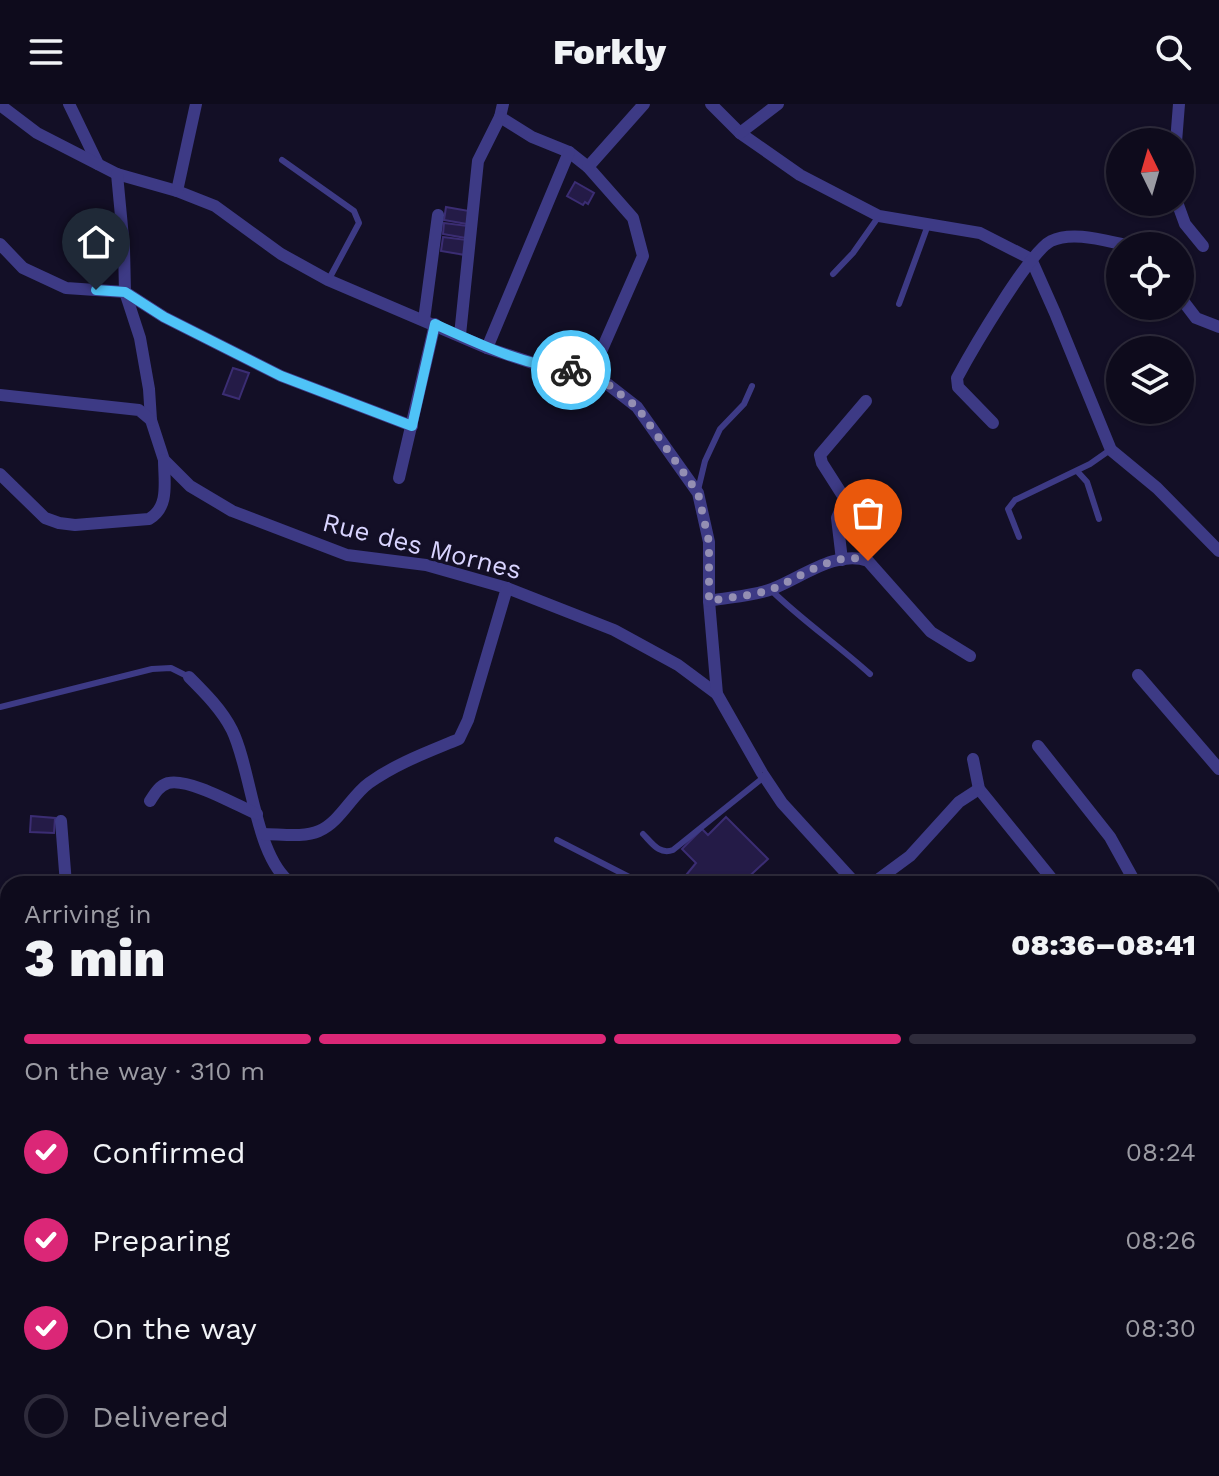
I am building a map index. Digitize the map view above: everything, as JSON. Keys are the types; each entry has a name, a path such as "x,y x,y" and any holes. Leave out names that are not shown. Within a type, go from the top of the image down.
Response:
{"street":[{"path":"69,104 98,164"},
{"path":"177,191 196,104"},
{"path":"588,167 644,104"},
{"path":"711,104 740,133 800,175 879,216 980,233 1031,259 1111,450 1157,488 1219,551"},
{"path":"740,133 778,104"},
{"path":"1177,128 1179,104"},
{"path":"0,105 37,133 117,174 177,191 215,206 281,254 328,280 487,348 545,367 592,372 637,407 698,493 709,542 709,601 717,694 782,803 849,876"},
{"path":"460,335 478,161 502,110 532,137 569,152 588,167 633,218 643,256 592,372"},
{"path":"487,348 569,152"},
{"name":"Rue des Mornes","path":"117,174 125,292 140,338 151,420 164,460 190,486 232,511 347,555 426,565 507,588 614,630 678,665 717,694"},
{"path":"399,478 412,426 430,322 438,215"},
{"path":"1182,216 1203,246"},
{"path":"993,423 958,387 957,378 1031,259 1052,241 1078,236 1106,241"},
{"path":"0,244 23,268 66,288 125,292 164,317 281,376 412,426"},
{"path":"1194,315 1219,326"},
{"path":"0,395 139,410 151,420"},
{"path":"842,560 837,518 844,502 843,496 820,455 866,401"},
{"path":"0,474 45,518 75,525 149,519 159,513 163,503 164,460"},
{"path":"709,601 771,589 842,560 857,557 868,561 931,632 970,656"},
{"path":"263,834 309,834 320,831 376,779 416,755 459,739 468,720 507,588"},
{"path":"1138,675 1219,769"},
{"path":"189,677 212,701 232,731 263,834 280,876"},
{"path":"1038,746 1110,837 1132,876"},
{"path":"973,759 979,789 1050,876"},
{"path":"150,801 166,784 179,783 257,814"},
{"path":"883,876 910,856 959,802 979,789"},
{"path":"61,821 65,876"}],"lane":[{"path":"282,160 354,211 359,223 328,280"},
{"path":"833,274 853,253 879,216"},
{"path":"899,304 928,225"},
{"path":"698,493 705,461 720,429 744,404 752,386"},
{"path":"1019,537 1008,509 1015,500 1077,471 1111,450"},
{"path":"1077,471 1087,482 1099,519"},
{"path":"771,589 807,624 837,644 870,674"},
{"path":"0,707 152,669 171,668 189,677"},
{"path":"643,834 659,850 673,850 764,777"},
{"path":"557,840 627,876"}],"building":[{"path":"575,182 594,193 588,204 585,202 583,205 567,196"},
{"path":"446,207 469,211 467,224 444,220"},
{"path":"444,223 468,226 466,238 443,234"},
{"path":"443,237 467,240 465,255 441,251"},
{"path":"233,368 249,373 239,399 223,394"},
{"path":"31,816 55,818 54,833 30,832"},
{"path":"726,817 768,859 750,876 685,876 696,863 682,849 702,829 708,835"}],"way so far":[{"path":"571,370 592,372 637,407 698,493 709,542 709,601 771,589 842,560 857,557 868,561"}],"route":[{"path":"96,290 125,292 164,317 281,376 412,426 435,324 516,358 545,367 571,370"}]}
